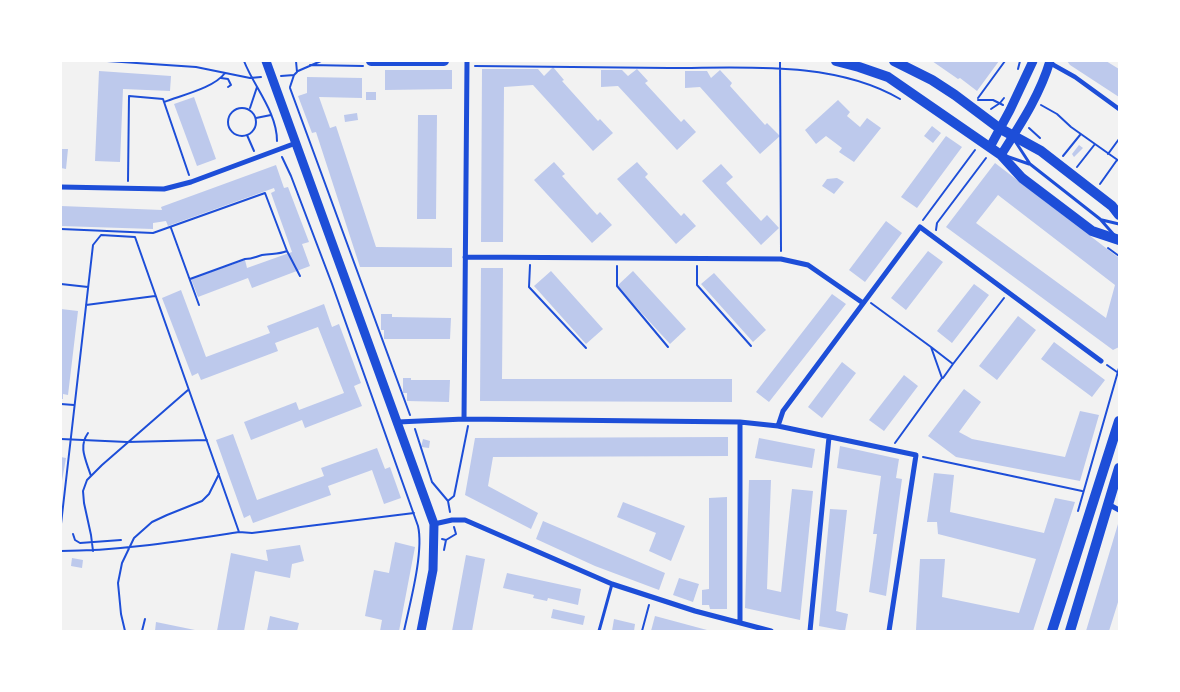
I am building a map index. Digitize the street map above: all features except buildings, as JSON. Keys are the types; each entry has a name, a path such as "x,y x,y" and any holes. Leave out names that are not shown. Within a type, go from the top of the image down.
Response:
{"main road":[{"path":"367,63 444,61"},
{"path":"836,61 858,66 888,77 989,152 1001,155 1022,178 1092,231 1119,240"},
{"path":"894,61 955,94 1012,137 1040,152 1112,206 1119,214"},
{"path":"1052,631 1119,421"},
{"path":"1070,631 1119,468"}],"street":[{"path":"266,61 304,161 434,524 433,570 422,631"},
{"path":"989,152 1033,61"},
{"path":"1001,155 1041,87 1050,62 1076,77 1119,108"},
{"path":"467,64 465,257 467,419"},
{"path":"61,187 164,189 191,182 296,143"},
{"path":"778,426 783,411 920,227 1101,361"},
{"path":"465,257 781,259 808,265 864,301"},
{"path":"398,422 467,419 740,422 778,426 916,455 889,631"},
{"path":"740,422 740,623"},
{"path":"810,631 829,437"},
{"path":"1108,504 1119,510"},
{"path":"434,524 452,520 465,520 612,584 651,598 771,631"}],"lane":[{"path":"1012,137 1030,164 1100,219 1119,240"},
{"path":"1001,155 1030,164"},
{"path":"1100,219 1119,224"},
{"path":"599,631 612,584"}],"path":[{"path":"107,61 196,67 250,78"},
{"path":"244,61 250,78 257,87 277,132 277,143 300,194 420,532 419,550 404,631"},
{"path":"297,72 321,61"},
{"path":"780,61 781,259"},
{"path":"971,94 978,99 1005,61"},
{"path":"1018,70 1020,61"},
{"path":"310,65 367,63"},
{"path":"467,64 781,69 843,77 884,89 905,102"},
{"path":"164,102 206,86 221,78 225,72"},
{"path":"294,75 290,88 412,421 432,482 448,501 456,534 446,540 435,538"},
{"path":"221,78 228,79 231,85 228,87"},
{"path":"250,109 257,87"},
{"path":"990,110 1000,103 1007,93"},
{"path":"127,188 129,96 164,99 191,182"},
{"path":"1038,103 1057,114 1081,134 1118,160 1100,184"},
{"path":"236,108 250,109 256,118 256,127 247,135 234,134 228,127 228,118 236,108"},
{"path":"256,118 270,115"},
{"path":"1032,125 1032,131"},
{"path":"1063,156 1081,134"},
{"path":"247,135 258,158"},
{"path":"1108,154 1119,139"},
{"path":"1077,167 1095,144"},
{"path":"920,227 920,223 975,150"},
{"path":"934,237 937,223 989,152"},
{"path":"61,229 154,233 265,194 287,252 300,276"},
{"path":"171,228 199,305"},
{"path":"61,524 93,245 102,235 135,237 239,532"},
{"path":"190,279 245,259 287,252"},
{"path":"530,258 530,286 586,348"},
{"path":"616,258 617,286 668,347"},
{"path":"698,259 697,285 751,346"},
{"path":"61,284 88,287"},
{"path":"890,450 1008,292"},
{"path":"86,305 156,296"},
{"path":"864,301 932,347 953,364"},
{"path":"932,347 942,378"},
{"path":"1101,361 1118,372"},
{"path":"1077,514 1119,368"},
{"path":"1114,384 1119,385"},
{"path":"93,551 84,503 83,491 86,480 188,389"},
{"path":"61,404 75,405"},
{"path":"448,501 454,496 467,419"},
{"path":"88,433 82,441 82,447 91,476"},
{"path":"61,439 127,442 207,440"},
{"path":"916,455 1084,491"},
{"path":"125,631 121,614 118,582 122,563 134,538 148,524 202,501 209,494 219,474"},
{"path":"61,551 130,548 239,532 259,532 414,513"},
{"path":"73,534 75,540 80,543 121,540"},
{"path":"642,631 651,598"},
{"path":"142,631 145,619"}]}
